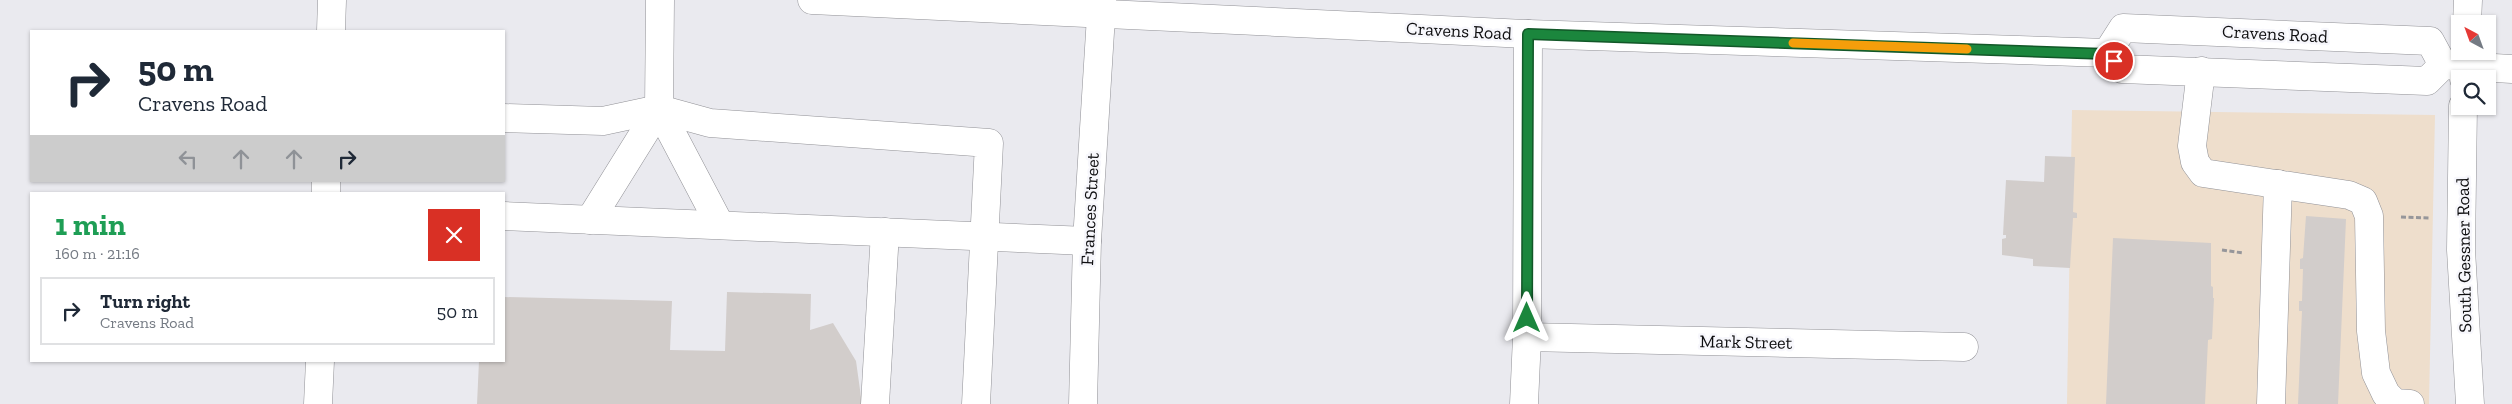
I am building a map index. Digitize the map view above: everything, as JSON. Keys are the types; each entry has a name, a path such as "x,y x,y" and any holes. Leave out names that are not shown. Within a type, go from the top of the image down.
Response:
{"street":[{"path":"331,30 332,0"},
{"path":"660,0 659,109 720,225"},
{"name":"Cravens Road","path":"812,0 1101,7 1528,34 2107,54 2123,28 2195,30 2430,41 2459,65"},
{"path":"2467,15 2468,0"},
{"name":"Frances Street","path":"1083,404 1087,241 1101,7"},
{"path":"1524,404 1527,337 1528,34"},
{"path":"2107,54 2122,69 2427,81 2459,65 2512,69"},
{"path":"2201,71 2192,146 2195,162 2203,173 2349,195 2363,201 2368,210 2372,331 2376,373 2386,394 2399,404"},
{"path":"590,220 659,109"},
{"path":"505,118 603,121 659,109 710,123 989,143 976,404"},
{"name":"South Gessner Road","path":"2463,115 2461,250 2470,404"},
{"path":"2270,404 2278,184"},
{"path":"505,216 1087,241"},
{"path":"875,404 885,232"},
{"name":"Mark Street","path":"1527,337 1964,347"},
{"path":"318,404 320,362"}],"path":[{"path":"2400,218 2436,218"},
{"path":"2222,250 2252,255"}],"shaded area":[{"path":"2072,110 2435,115 2429,404 2067,404"}],"building":[{"path":"2045,156 2075,157 2073,212 2077,213 2077,218 2073,218 2070,268 2033,266 2033,259 2002,255 2002,239 2006,238 2006,235 2003,235 2006,180 2044,182"},
{"path":"2306,216 2346,219 2338,404 2298,404 2302,311 2299,311 2299,301 2302,301 2303,269 2300,269 2300,259 2303,258"},
{"path":"2113,238 2211,243 2211,286 2213,287 2214,298 2212,339 2208,340 2205,404 2106,404"},
{"path":"727,292 811,294 810,330 833,323 856,361 862,404 477,404 479,362 505,362 505,297 672,301 670,350 725,351"}],"slow traffic":[{"path":"1793,43 1967,49"}],"route":[{"path":"1527,318 1528,34 2107,54 2114,61"}]}
